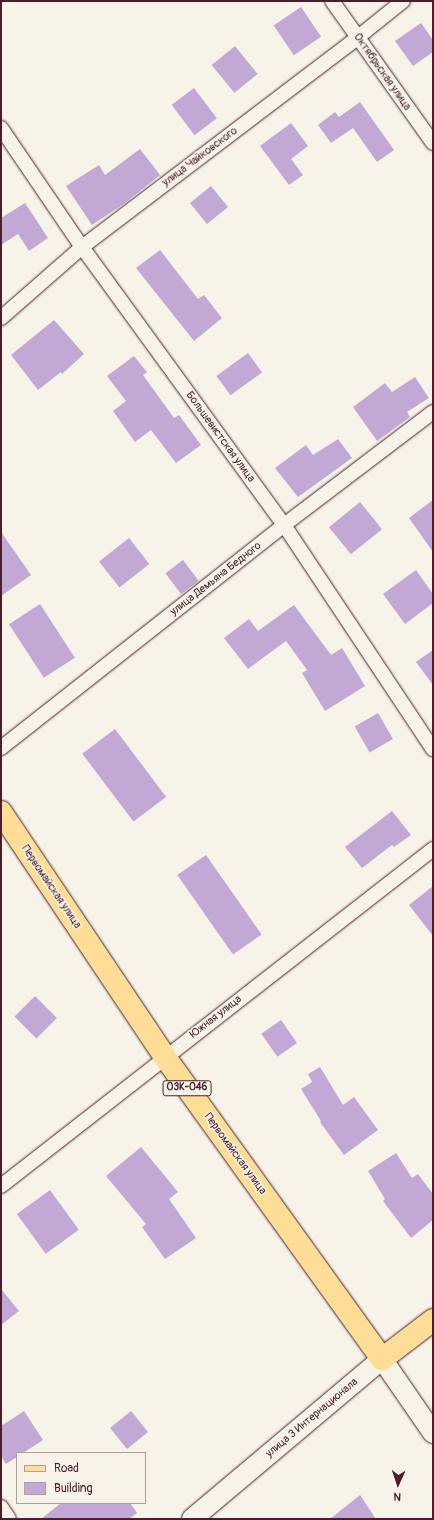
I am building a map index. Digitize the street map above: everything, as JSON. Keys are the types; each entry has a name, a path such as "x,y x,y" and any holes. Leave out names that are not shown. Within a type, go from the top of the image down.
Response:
{"main road":[{"name":"Первомайская улица","path":"1,812 165,1057 382,1359"},
{"name":"улица 3 Интернационала","path":"382,1359 433,1320"}],"street":[{"name":"Октябрьская улица","path":"332,1 433,143"},
{"name":"улица Чайковского","path":"1,318 82,247 358,38 403,1"},
{"name":"Большевистская улица","path":"1,128 82,247 284,525 433,749"},
{"name":"улица Демьяна Бедного","path":"1,748 284,525 433,412"},
{"name":"Южная улица","path":"1,1186 433,849"},
{"name":"Первомайская улица","path":"382,1359 433,1433"},
{"name":"улица 3 Интернационала","path":"192,1519 382,1359"},
{"path":"1,1507 9,1519"}],"building":[{"path":"301,7 321,37 294,55 274,25"},
{"path":"421,23 433,40 433,52 413,66 395,41"},
{"path":"235,46 258,74 234,93 212,65"},
{"path":"194,88 217,118 195,135 172,105"},
{"path":"360,102 394,150 377,162 353,128 331,143 318,125 335,112 339,117"},
{"path":"291,123 308,146 291,159 303,175 289,185 260,146"},
{"path":"140,149 160,175 125,203 92,225 66,186 99,165 105,175"},
{"path":"211,186 228,207 207,224 190,203"},
{"path":"25,203 48,238 29,251 18,234 1,245 1,218"},
{"path":"160,250 198,299 204,295 222,318 194,341 136,268"},
{"path":"54,320 84,354 62,374 61,372 38,390 11,355"},
{"path":"248,353 262,372 231,395 216,376"},
{"path":"134,356 147,372 143,375 174,418 179,415 201,445 176,463 151,430 135,442 113,411 126,401 107,376"},
{"path":"415,377 429,398 407,412 410,417 377,441 353,407 385,383 392,392"},
{"path":"338,439 352,458 298,497 275,468 306,445 313,455"},
{"path":"433,500 433,552 409,518"},
{"path":"360,502 382,529 351,554 329,527"},
{"path":"1,532 31,575 1,596"},
{"path":"129,538 149,564 119,587 99,561"},
{"path":"183,560 199,581 181,594 165,573"},
{"path":"416,570 433,594 433,603 405,624 383,594"},
{"path":"40,604 75,658 44,678 9,624"},
{"path":"294,605 331,655 342,648 365,686 325,711 302,673 307,670 286,641 248,669 224,638 249,619 258,631"},
{"path":"433,650 433,685 416,662"},
{"path":"378,713 393,739 370,752 355,726"},
{"path":"115,729 166,797 133,822 82,754"},
{"path":"392,811 411,835 394,847 392,845 362,868 345,847"},
{"path":"206,855 262,934 233,955 177,875"},
{"path":"433,886 433,936 409,905"},
{"path":"35,996 57,1018 36,1038 14,1017"},
{"path":"281,1020 297,1043 277,1057 261,1034"},
{"path":"320,1067 343,1105 354,1097 378,1130 344,1155 320,1122 321,1121 301,1089 312,1082 308,1074"},
{"path":"141,1147 178,1192 169,1199 196,1238 165,1259 142,1227 146,1224 106,1176"},
{"path":"396,1153 412,1178 418,1174 433,1194 433,1220 411,1238 383,1201 385,1199 368,1171"},
{"path":"50,1190 79,1230 46,1254 17,1214"},
{"path":"1,1289 19,1311 1,1325"},
{"path":"24,1411 43,1440 25,1452 16,1452 16,1458 6,1464 1,1456 1,1426"},
{"path":"131,1411 148,1432 127,1449 110,1428"},
{"path":"360,1495 376,1519 330,1519"},
{"path":"60,1504 131,1504 137,1513 129,1519 41,1519"}]}
